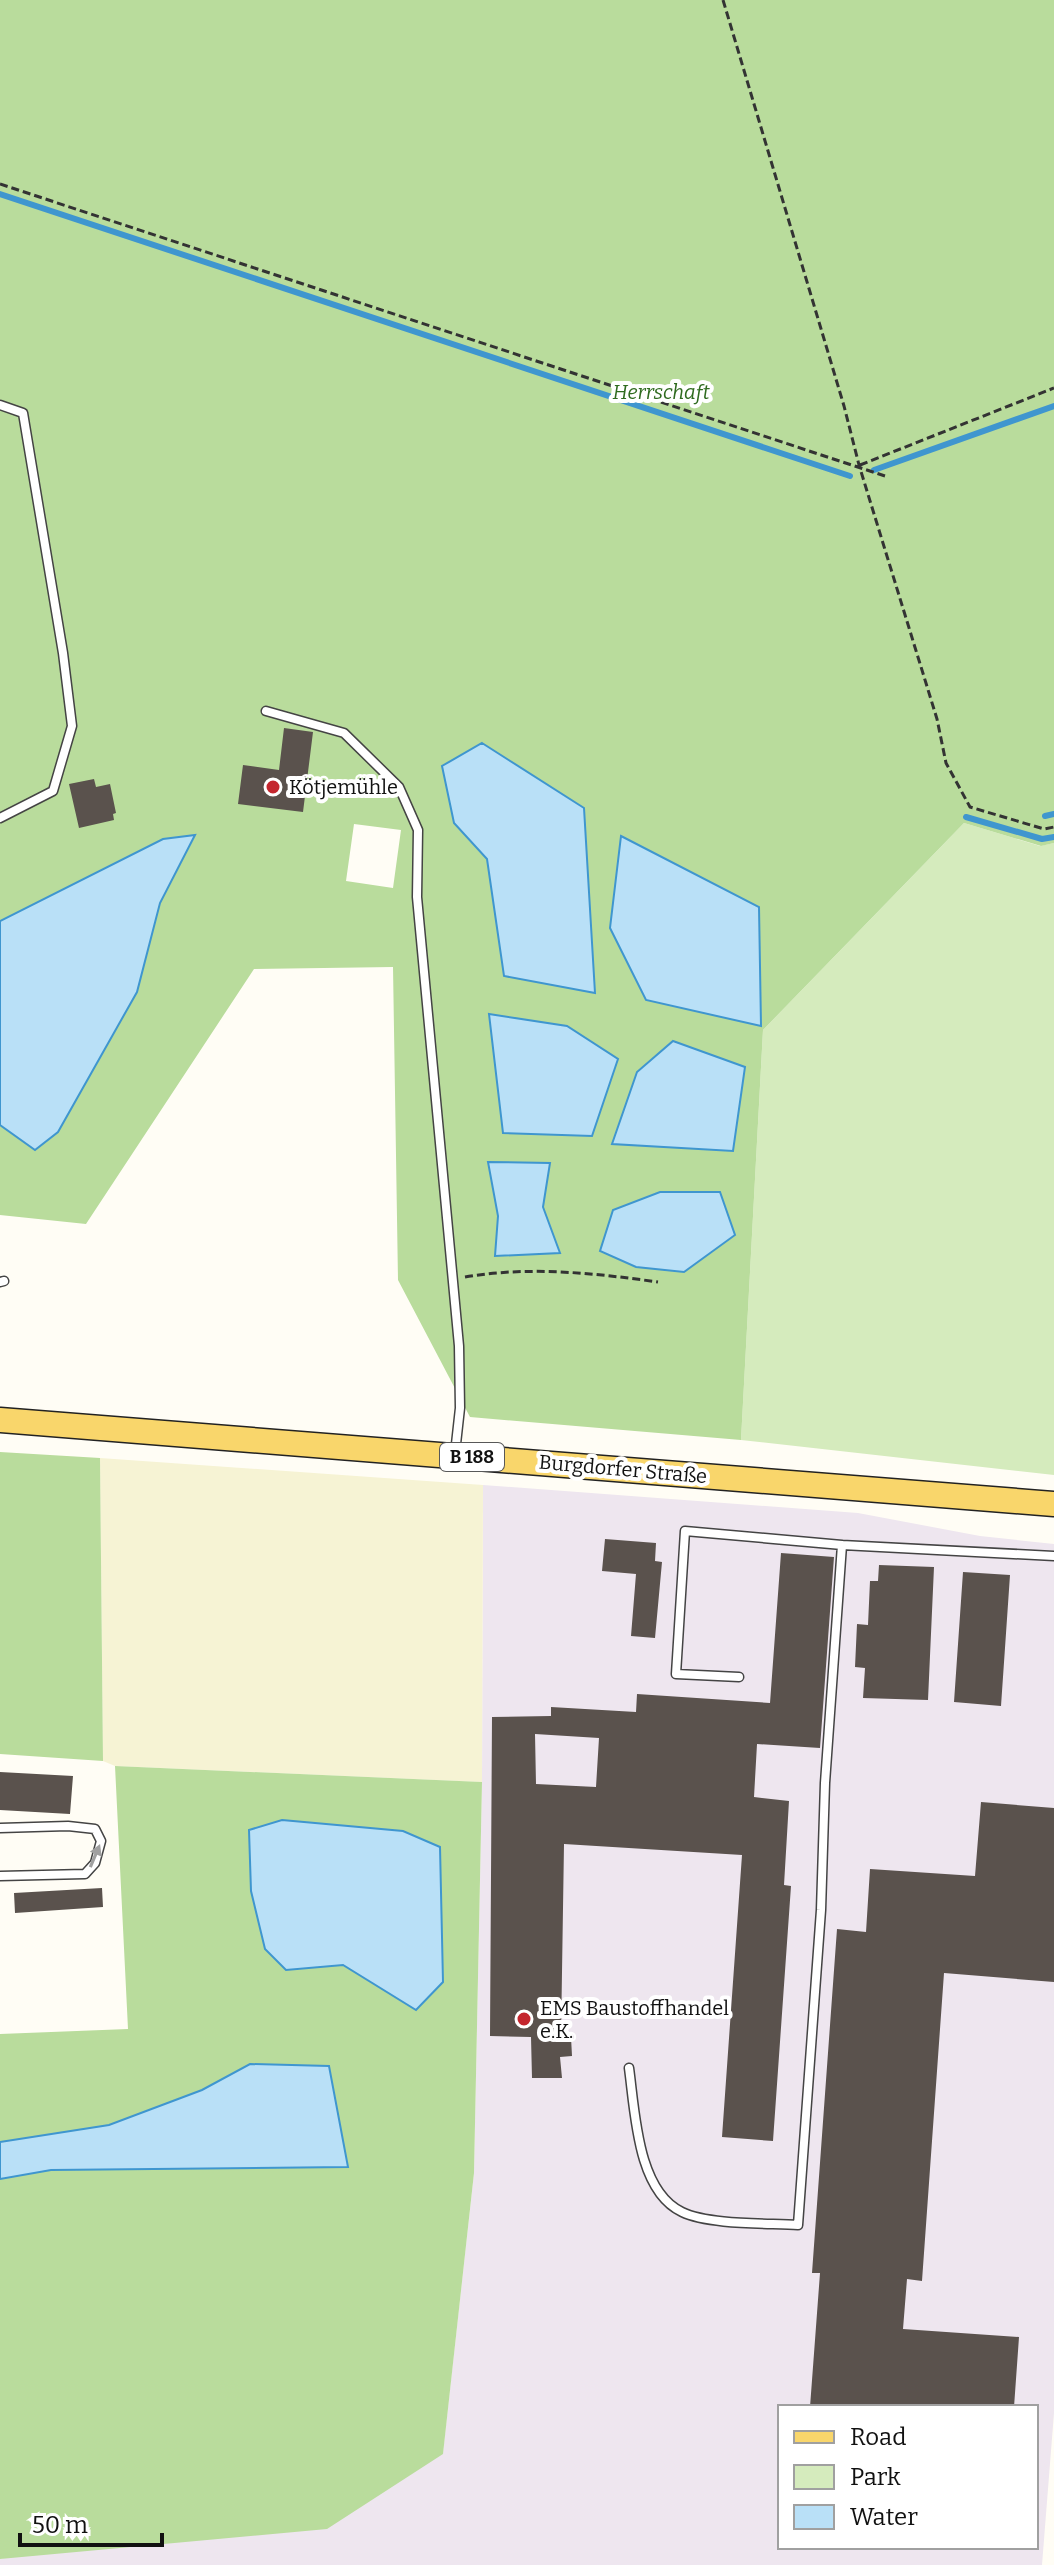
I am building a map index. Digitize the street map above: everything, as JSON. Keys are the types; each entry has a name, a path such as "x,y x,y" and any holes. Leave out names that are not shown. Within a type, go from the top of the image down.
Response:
{"main road":[{"name":"Burgdorfer Straße","path":"0,1420 1054,1504"}],"lane":[{"path":"0,405 23,413 72,726 53,791 0,818"},
{"path":"266,711 344,733 399,787 418,830 417,897 459,1346 460,1408 455,1456"},
{"path":"739,1677 676,1674 685,1531 842,1545 1054,1556"},
{"path":"629,2068 644,2160 654,2183 670,2204 684,2213 713,2219 798,2225 821,1910 825,1783 842,1545"},
{"path":"0,1828 68,1826 95,1829 101,1841 95,1863 85,1874 0,1876"}],"path":[{"path":"723,0 937,719 946,763 970,807 1044,829 1054,827"},
{"path":"0,184 885,476"},
{"path":"859,465 1054,388"},
{"path":"453,1279 497,1272 573,1271 658,1282"}],"shaded area":[{"path":"100,1458 483,1485 482,1782 115,1766 103,1761"},
{"name":"EMS Baustoffhandel e.K.","path":"483,1485 858,1513 980,1536 1054,1544 1054,2413 1042,2565 0,2565 0,2559 443,2453 474,2173 482,1782"}],"green space":[{"name":"Herrschaft","path":"0,0 1054,0 1054,843 1041,846 964,823 763,1030 741,1440 470,1417 398,1280 393,967 254,969 86,1224 0,1215 0,1125 35,1150 137,992 160,903 195,836 163,839 0,921","holes":["584,808 495,900 487,859 454,823","354,824 401,830 393,888 346,881","488,1162 550,1163 543,1207 495,1256 498,1216"]},
{"path":"964,823 1040,846 1054,843 1054,1475 741,1440 763,1030"},
{"path":"0,1452 100,1458 103,1761 0,1754"},
{"path":"115,1766 482,1782 474,2173 443,2454 327,2529 0,2559 0,2179 51,2170 348,2166 328,2066 250,2064 202,2090 109,2125 0,2142 0,2034 128,2029","holes":["343,1965 443,1982 416,2010"]}],"water":[{"path":"482,743 584,808 595,993 504,976 487,859 454,823 442,766"},
{"path":"195,835 160,903 137,992 58,1132 35,1150 0,1125 0,921 163,839"},
{"path":"621,836 759,907 761,1026 646,1000 610,928"},
{"path":"489,1014 567,1026 618,1059 592,1136 503,1133"},
{"path":"673,1041 745,1067 733,1151 612,1144 637,1072"},
{"path":"488,1162 550,1163 543,1207 560,1253 495,1256 498,1216"},
{"path":"660,1192 720,1192 735,1235 684,1272 636,1267 600,1251 613,1210"},
{"path":"282,1820 403,1831 440,1847 443,1982 416,2010 343,1965 286,1970 265,1949 251,1891 249,1830"},
{"path":"250,2064 329,2066 348,2167 51,2170 0,2179 0,2142 109,2125 202,2090"}],"building":[{"name":"Kötjemühle","path":"284,728 313,732 303,812 238,804 243,765 279,770"},
{"path":"94,779 96,787 110,784 116,813 113,814 114,820 79,828 69,784"},
{"path":"605,1539 656,1543 655,1561 662,1562 655,1638 631,1636 636,1574 602,1571"},
{"path":"781,1553 834,1557 820,1748 757,1744 754,1797 789,1801 784,1885 791,1886 773,2141 722,2137 742,1855 564,1844 561,2037 571,2037 572,2056 560,2057 562,2078 532,2078 531,2037 490,2036 492,1717 551,1716 551,1707 636,1712 637,1694 770,1703","holes":["535,1734 599,1738 596,1787 536,1784"]},
{"path":"879,1565 934,1567 928,1700 863,1698 865,1668 855,1667 857,1624 868,1625 870,1581 878,1581"},
{"path":"963,1572 1010,1575 1001,1706 954,1702"},
{"path":"0,1772 73,1776 70,1814 0,1810"},
{"path":"981,1802 1054,1808 1054,1982 944,1973 922,2281 907,2279 903,2329 1019,2337 1014,2405 810,2405 820,2273 812,2273 837,1929 866,1932 870,1869 975,1876"},
{"path":"102,1888 103,1907 15,1913 14,1893"}],"waterway":[{"path":"0,194 850,476"},
{"path":"874,470 1054,406"},
{"path":"1045,816 1054,814"},
{"path":"966,817 1042,839 1054,837"}],"place":[{"name":"Kötjemühle","path":"273,787"},
{"name":"EMS Baustoffhandel e.K.","path":"524,2019"}]}
